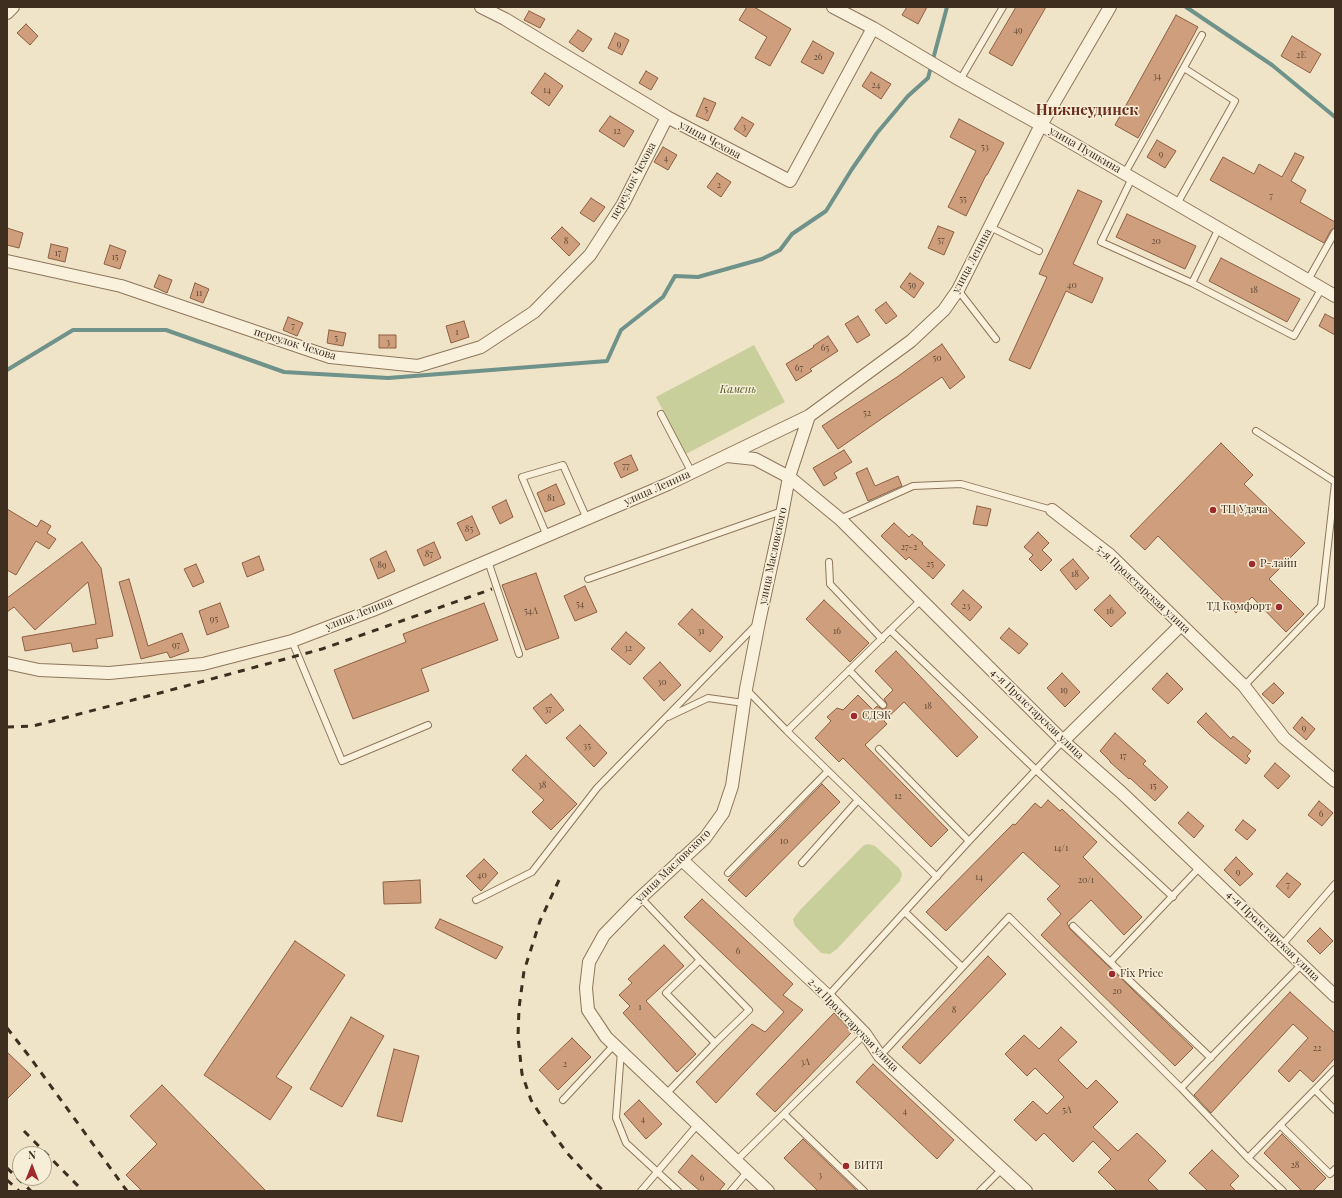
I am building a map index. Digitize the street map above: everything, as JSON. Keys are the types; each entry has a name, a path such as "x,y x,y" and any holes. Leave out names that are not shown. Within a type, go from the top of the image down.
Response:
{"street":[{"path":"7,13 13,7"},
{"name":"улица Чехова","path":"481,7 512,23 667,117 790,181 873,28"},
{"name":"улица Пушкина","path":"833,7 873,28 960,80 1129,175 1335,296"},
{"name":"улица Ленина","path":"7,662 39,670 109,673 203,664 292,641 373,610 692,473 809,416 911,341 944,310 958,290 1042,125 1110,7"},
{"name":"переулок Чехова","path":"7,261 121,286 330,357 418,366 481,347 534,312 590,255 623,204 667,117"},
{"name":"улица Масловского","path":"768,1191 606,1037 588,1010 586,988 589,962 604,935 681,859 705,838 723,813 732,786 746,689 789,477 809,416"},
{"name":"4-я Пролетарская улица","path":"727,456 755,459 789,477 840,519 1063,741 1122,793 1335,996"},
{"name":"5-я Пролетарская улица","path":"1052,510 1110,555 1244,686 1284,738 1335,781"},
{"path":"1063,741 1181,625"},
{"name":"2-я Пролетарская улица","path":"681,859 828,996 865,1034 880,1056 1026,1191"}],"lane":[{"path":"960,80 1003,7"},
{"path":"1202,35 1129,175 1101,242 1192,283 1294,336 1322,288"},
{"path":"1177,204 1235,101 1184,68"},
{"path":"990,227 1038,251"},
{"path":"1192,283 1219,228"},
{"path":"1308,280 1335,232"},
{"path":"958,290 996,339"},
{"path":"661,414 692,473"},
{"path":"1244,686 1321,606 1335,482 1256,431"},
{"path":"546,536 522,477 563,465 587,518"},
{"name":"5-я Пролетарская улица","path":"840,519 913,486 961,484 1052,510"},
{"path":"588,579 782,511"},
{"path":"488,561 519,654"},
{"path":"829,562 830,584 882,639"},
{"path":"787,731 921,600"},
{"path":"476,900 532,872 597,788 759,622"},
{"path":"890,630 1036,770 1173,896"},
{"path":"292,641 342,761 428,726"},
{"path":"849,670 883,705"},
{"path":"746,689 937,877"},
{"path":"665,718 708,698 744,703"},
{"path":"828,996 969,841 1063,741"},
{"path":"879,749 969,841"},
{"path":"728,873 828,771"},
{"path":"802,863 858,800"},
{"path":"1110,962 1200,868"},
{"path":"1282,945 1335,884"},
{"path":"641,898 749,1010 666,1094"},
{"path":"905,912 962,967"},
{"path":"880,1056 1009,917 1182,1088 1248,1158 1283,1191"},
{"path":"1074,926 1211,1058"},
{"path":"700,960 666,993 715,1044"},
{"path":"1182,1088 1302,964"},
{"path":"737,1160 865,1034"},
{"path":"563,1100 618,1048"},
{"path":"618,1048 616,1118 626,1143 678,1191"},
{"path":"1248,1158 1335,1069"},
{"path":"1314,1090 1335,1110"},
{"path":"784,1114 864,1191"},
{"path":"641,1191 698,1124"},
{"path":"1280,1125 1330,1174 1335,1169"},
{"path":"980,1191 1002,1169"},
{"path":"731,1191 748,1172"}],"green space":[{"name":"Камень","path":"754,345 785,402 686,454 656,397"},
{"path":"869,844 875,846 899,868 902,874 900,881 837,949 830,954 821,953 795,926 793,919 864,845"}],"building":[{"path":"747,7 754,7 791,29 770,66 755,58 767,37 739,20"},
{"path":"907,7 927,7 918,24 902,15"},
{"path":"1016,7 1046,7 1012,66 989,53"},
{"path":"529,11 545,19 540,28 524,20"},
{"path":"1176,15 1198,27 1138,138 1115,125"},
{"path":"26,24 38,36 30,45 17,33"},
{"path":"578,30 592,39 583,52 569,42"},
{"path":"615,33 629,40 622,55 608,48"},
{"path":"1292,36 1321,54 1310,73 1281,56"},
{"path":"813,41 834,53 823,74 801,62"},
{"path":"646,71 658,78 651,90 639,83"},
{"path":"871,72 891,84 881,99 862,86"},
{"path":"545,73 563,86 549,106 531,93"},
{"path":"704,98 716,103 708,121 696,116"},
{"path":"610,116 634,131 624,147 599,131"},
{"path":"742,117 754,124 746,137 734,129"},
{"path":"959,119 1004,143 966,216 948,207 976,151 950,137"},
{"path":"1157,140 1176,151 1165,168 1147,157"},
{"path":"663,147 677,155 668,170 654,162"},
{"path":"1295,153 1304,157 1291,181 1306,190 1300,202 1335,222 1335,228 1331,230 1324,243 1210,180 1223,157 1254,174 1259,164 1282,177"},
{"path":"717,173 731,182 721,197 707,187"},
{"path":"1078,190 1102,201 1073,264 1103,278 1092,303 1066,291 1030,369 1009,360 1047,277 1039,274"},
{"path":"591,198 605,207 594,222 580,213"},
{"path":"1127,214 1196,246 1185,269 1116,237"},
{"path":"938,226 954,232 944,255 928,248"},
{"path":"562,227 580,244 569,256 551,238"},
{"path":"7,228 23,233 19,248 7,245"},
{"path":"51,244 68,248 65,262 48,258"},
{"path":"110,245 126,251 120,269 104,264"},
{"path":"1221,258 1300,299 1287,322 1209,281"},
{"path":"910,273 924,283 914,298 900,287"},
{"path":"159,275 172,280 167,293 154,287"},
{"path":"195,283 209,289 203,303 190,298"},
{"path":"886,302 897,316 886,324 875,310"},
{"path":"1325,314 1335,319 1335,335 1319,326"},
{"path":"858,316 870,335 857,343 845,324"},
{"path":"288,317 303,323 297,336 283,330"},
{"path":"464,321 469,337 451,343 446,326"},
{"path":"329,330 346,333 343,346 327,343"},
{"path":"379,335 396,335 396,348 379,348"},
{"path":"828,336 838,351 810,369 812,371 796,381 786,364 814,347 813,346"},
{"path":"942,344 965,377 950,389 942,377 838,449 822,426 897,377"},
{"name":"ТЦ Удача","path":"1221,443 1253,475 1244,484 1305,543 1269,579 1304,614 1286,632 1252,597 1236,613 1158,536 1145,550 1130,536"},
{"path":"844,450 852,462 834,473 837,478 824,486 813,468"},
{"path":"631,455 638,470 621,478 614,463"},
{"path":"867,468 875,486 898,476 902,486 868,501 856,473"},
{"path":"556,484 565,504 545,512 537,493"},
{"path":"506,500 513,517 500,524 492,507"},
{"path":"977,506 991,509 987,526 973,524"},
{"path":"7,509 37,527 41,520 51,526 47,533 56,539 49,549 36,541 16,575 7,570"},
{"path":"472,516 480,534 466,541 457,523"},
{"path":"894,523 909,537 912,534 923,543 922,544 945,565 933,579 909,557 906,560 881,536"},
{"path":"1038,532 1049,543 1042,550 1052,560 1041,571 1029,559 1033,555 1024,547"},
{"path":"82,542 101,568 113,636 96,639 98,648 73,652 71,643 25,651 22,637 96,624 88,582 35,630 14,607 7,612 7,598"},
{"path":"434,542 441,558 424,566 417,550"},
{"path":"386,551 395,571 378,579 370,559"},
{"path":"259,556 264,570 247,577 242,563"},
{"path":"1073,559 1089,578 1076,590 1060,570"},
{"path":"196,564 204,582 193,587 184,569"},
{"path":"536,573 559,638 526,650 502,585"},
{"path":"129,579 148,646 182,633 189,651 170,658 167,652 141,659 119,582"},
{"path":"585,586 597,612 575,621 564,596"},
{"path":"963,590 982,607 970,621 951,604"},
{"path":"1110,595 1126,613 1111,627 1094,610"},
{"path":"824,600 869,643 850,662 806,619"},
{"path":"220,603 229,627 207,635 199,611"},
{"path":"484,603 498,640 421,669 429,691 353,719 334,670 406,642 403,634"},
{"path":"692,609 723,637 710,652 678,624"},
{"path":"1009,628 1028,644 1019,654 1000,638"},
{"path":"626,632 645,648 630,665 611,649"},
{"path":"896,651 978,737 957,757 904,702 884,721 887,724 865,745 948,830 931,847 843,758 839,762 815,738 831,721 827,717 837,708 843,710 858,695 873,710 877,706 882,709 886,708 887,704 884,699 893,690 875,671"},
{"path":"660,662 681,685 664,701 643,678"},
{"path":"1062,673 1080,692 1065,707 1047,688"},
{"path":"1167,673 1183,689 1168,704 1152,689"},
{"path":"1274,683 1284,693 1273,704 1262,694"},
{"path":"551,694 564,710 546,724 533,708"},
{"path":"1206,713 1231,739 1233,736 1251,751 1247,756 1250,759 1246,764 1210,735 1197,722"},
{"path":"1302,717 1315,729 1306,740 1293,728"},
{"path":"580,725 607,753 594,767 566,738"},
{"path":"1115,733 1146,761 1143,764 1168,787 1155,801 1110,762 1100,751"},
{"path":"526,755 577,804 551,830 532,812 544,800 512,770"},
{"path":"1275,763 1290,776 1278,789 1264,776"},
{"path":"822,784 840,802 746,897 728,880"},
{"path":"1048,800 1060,811 1062,809 1097,842 1083,857 1142,917 1124,935 1091,900 1067,923 1070,929 1193,1048 1175,1066 1041,935 1061,914 1047,899 1060,886 1023,852 946,931 926,912 1013,824 1015,825 1035,803 1041,808"},
{"path":"1319,801 1333,813 1322,826 1308,815"},
{"path":"1188,812 1204,826 1194,838 1178,823"},
{"path":"1243,820 1256,830 1247,840 1235,830"},
{"path":"1236,857 1253,874 1240,886 1224,870"},
{"path":"484,859 498,873 481,891 466,876"},
{"path":"1287,873 1301,884 1289,898 1276,886"},
{"path":"420,880 421,903 384,904 383,882"},
{"path":"702,899 793,984 783,995 803,1010 716,1103 696,1082 752,1024 765,1032 784,1012 684,917"},
{"path":"440,919 503,947 496,959 435,928"},
{"path":"1320,928 1333,941 1320,954 1307,941"},
{"path":"295,941 345,975 276,1077 292,1087 270,1120 204,1075"},
{"path":"664,945 684,966 646,1001 696,1054 677,1072 623,1013 630,1006 619,995 632,983 628,979"},
{"path":"988,956 1006,974 920,1064 902,1047"},
{"path":"1290,992 1335,1033 1335,1058 1313,1082 1300,1070 1289,1082 1278,1071 1308,1038 1293,1024 1211,1113 1194,1095"},
{"path":"834,1013 852,1032 775,1112 756,1094"},
{"path":"351,1017 384,1036 342,1107 310,1089"},
{"path":"1061,1027 1077,1042 1058,1060 1087,1089 1096,1080 1118,1102 1093,1127 1118,1151 1137,1133 1154,1149 1166,1161 1148,1180 1159,1191 1117,1191 1098,1172 1111,1159 1093,1141 1073,1162 1044,1133 1036,1141 1014,1120 1033,1101 1047,1114 1064,1097 1035,1068 1027,1076 1005,1054 1024,1035 1039,1049"},
{"path":"572,1038 591,1057 558,1090 539,1070"},
{"path":"394,1049 419,1056 402,1122 377,1116"},
{"path":"7,1052 31,1075 7,1099"},
{"path":"873,1064 954,1140 937,1159 856,1082"},
{"path":"162,1085 266,1191 142,1191 126,1175 157,1144 130,1116"},
{"path":"639,1100 662,1124 646,1139 624,1114"},
{"path":"1282,1134 1326,1178 1313,1191 1302,1191 1264,1153"},
{"path":"803,1139 857,1191 818,1191 784,1158"},
{"path":"1212,1150 1239,1176 1230,1185 1236,1191 1208,1191 1189,1173"},
{"path":"692,1155 725,1184 719,1191 700,1191 678,1172"}],"waterway":[{"path":"7,370 73,330 166,330 284,372 388,378 607,361 621,330 663,297 675,276 698,277 762,259 780,250 792,234 826,211 852,169 877,133 908,96 928,78 947,7"},
{"path":"1186,7 1272,65 1335,117"}],"railway":[{"path":"7,727 33,726 322,649 492,589"},
{"path":"559,880 540,921 524,971 519,1008 518,1037 522,1074 531,1100 545,1122 567,1153 604,1191"},
{"path":"7,1028 127,1191"},
{"path":"24,1131 83,1191"},
{"path":"7,1168 31,1191"},
{"path":"7,1180 19,1191"}],"place":[{"name":"ТЦ Удача","path":"1213,510"},
{"name":"Р-лайн","path":"1252,564"},
{"name":"ТД Комфорт","path":"1279,607"},
{"name":"СДЭК","path":"854,716"},
{"name":"Fix Price","path":"1112,974"},
{"name":"ВИТЯ","path":"846,1166"}],"district":[{"name":"Нижнеудинск","path":"1087,110"}]}
